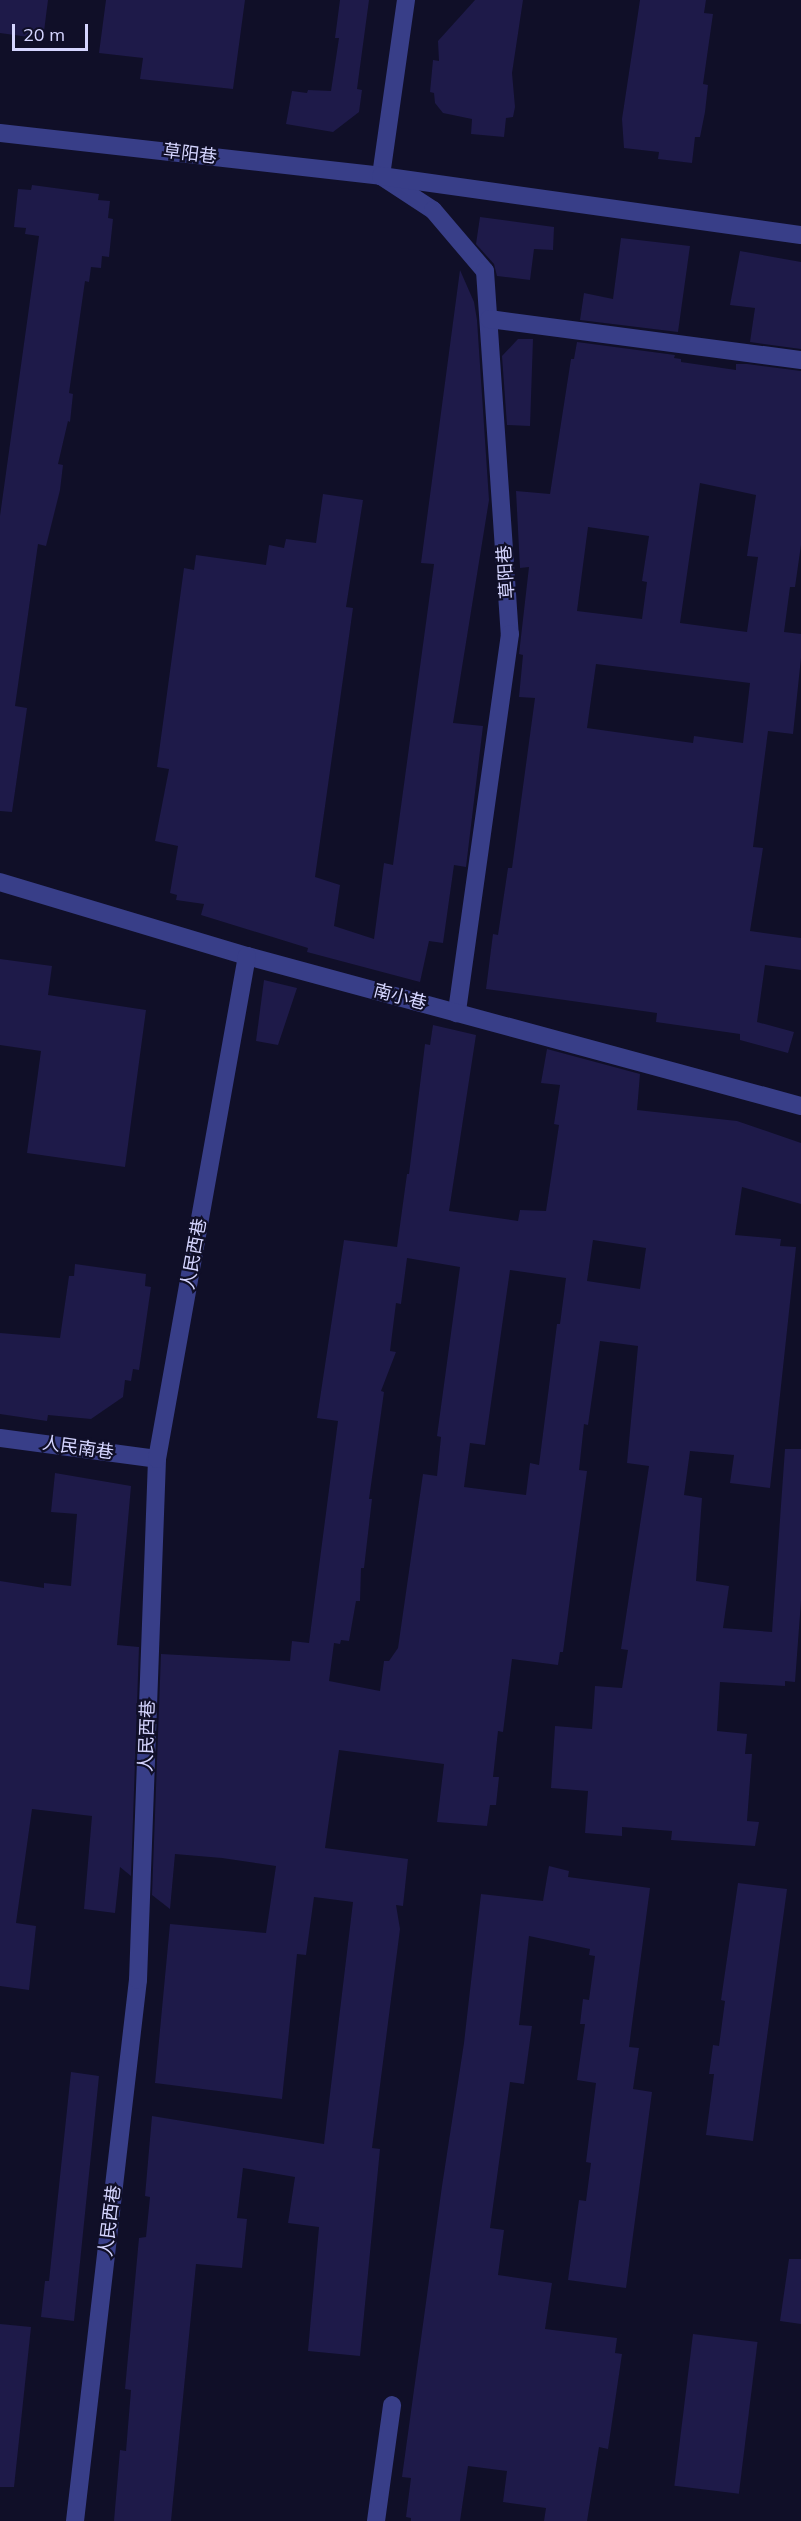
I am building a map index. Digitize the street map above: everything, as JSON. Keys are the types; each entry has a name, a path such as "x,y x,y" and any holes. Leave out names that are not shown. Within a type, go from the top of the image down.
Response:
{"street":[{"path":"381,176 405,0"},
{"name":"草阳巷","path":"0,133 381,176 801,236"},
{"name":"草阳巷","path":"381,176 433,210 486,271 510,634 457,1012"},
{"path":"489,318 801,360"},
{"name":"南小巷","path":"0,882 247,956 801,1106"},
{"name":"人民西巷","path":"75,2521 138,1980 157,1459 247,956"},
{"name":"人民南巷","path":"0,1438 157,1459"},
{"path":"376,2521 392,2405"}],"building":[{"path":"0,0 48,0 43,39 0,33"},
{"path":"106,0 245,0 233,89 140,79 143,58 99,53"},
{"path":"340,0 369,0 357,89 362,90 359,112 333,132 286,124 292,91 307,93 308,90 331,91 339,38 335,38"},
{"path":"475,0 523,0 512,73 515,107 513,117 506,118 504,137 471,134 472,119 443,113 435,103 434,93 430,92 433,60 439,61 438,41"},
{"path":"640,0 706,0 704,13 713,14 703,84 708,85 705,112 700,137 695,137 692,163 658,159 659,152 624,148 622,119"},
{"path":"32,185 99,194 98,200 110,201 108,218 113,219 109,257 102,256 101,268 91,267 89,282 85,281 69,393 73,394 70,422 68,421 58,464 63,465 60,490 46,546 38,544 15,706 27,708 12,812 0,811 0,516 39,236 25,234 26,228 14,227 18,189 31,190"},
{"path":"480,217 554,227 553,250 534,249 530,280 497,276 494,264 476,244"},
{"path":"621,238 690,246 678,332 580,320 584,293 613,299"},
{"path":"740,251 801,262 801,349 750,342 755,308 730,305"},
{"path":"460,270 474,302 477,320 489,500 453,723 483,726 466,867 454,865 443,943 429,941 420,982 307,952 308,948 201,915 204,904 176,900 177,895 170,893 178,846 155,841 169,769 157,767 184,568 194,570 196,555 266,565 269,545 284,548 286,539 316,543 323,494 363,500 346,607 353,608 315,877 340,885 334,926 374,939 384,863 393,865 434,564 421,563"},
{"path":"518,339 533,339 530,426 507,425 502,356"},
{"path":"577,342 675,355 674,358 681,359 681,362 736,370 736,364 747,364 801,371 801,545 795,587 790,587 784,632 801,634 801,658 793,734 768,731 753,847 763,848 750,931 801,938 801,970 765,965 757,1022 794,1032 788,1053 740,1040 740,1034 656,1022 657,1013 486,989 493,934 498,935 508,868 512,868 535,698 519,697 523,655 519,654 529,567 520,568 516,491 550,494 571,359 574,359","holes":["700,483 756,495 747,556 758,557 747,632 680,623","588,527 649,536 642,581 647,582 642,619 577,611","596,664 750,683 743,743 694,736 693,743 587,728"]},
{"path":"0,959 52,966 48,995 146,1010 125,1167 27,1153 41,1051 0,1045"},
{"path":"264,980 297,988 278,1045 256,1041"},
{"path":"433,1025 476,1035 449,1211 518,1221 520,1210 546,1211 559,1125 554,1124 560,1085 541,1083 547,1049 640,1074 637,1110 737,1121 801,1143 801,1204 742,1187 735,1235 781,1239 780,1246 796,1247 770,1488 730,1483 734,1455 690,1451 684,1495 702,1498 696,1581 729,1586 723,1628 772,1632 785,1449 801,1449 801,1601 795,1682 785,1681 785,1686 720,1682 717,1731 747,1734 745,1754 752,1754 747,1821 759,1822 755,1846 671,1840 672,1831 622,1827 622,1836 585,1833 588,1791 551,1788 555,1726 592,1729 595,1686 622,1688 628,1650 621,1649 649,1466 627,1463 638,1346 600,1341 588,1425 584,1424 579,1470 587,1471 563,1652 560,1652 558,1665 512,1659 503,1732 498,1731 493,1777 499,1777 496,1805 490,1805 487,1826 437,1822 444,1764 339,1750 325,1848 408,1859 403,1906 396,1905 400,1929 372,2148 380,2149 360,2356 308,2351 319,2227 288,2223 295,2177 243,2168 237,2218 247,2219 242,2268 196,2264 171,2521 114,2521 120,2450 126,2451 131,2390 125,2389 139,2238 146,2237 150,2197 145,2196 152,2116 324,2144 353,1902 314,1897 306,1955 297,1954 282,2099 155,2083 170,1924 266,1933 276,1866 175,1854 170,1909 152,1895 161,1654 290,1661 292,1641 309,1643 338,1421 317,1418 344,1240 397,1247 407,1174 409,1174 425,1044 430,1045","holes":["593,1240 646,1248 640,1289 587,1281","407,1258 460,1267 437,1436 441,1437 437,1476 423,1474 398,1648 389,1661 384,1661 380,1691 329,1681 334,1643 340,1644 341,1640 349,1641 356,1601 360,1601 361,1568 364,1568 372,1499 369,1499 384,1392 381,1391 396,1352 390,1351 396,1303 401,1304","510,1270 566,1278 560,1324 557,1324 539,1465 530,1463 526,1495 464,1487 470,1443 485,1445"]},
{"path":"75,1264 146,1274 145,1286 151,1287 139,1370 133,1369 131,1381 125,1380 123,1397 91,1419 48,1415 47,1421 0,1414 0,1333 60,1338 69,1276 74,1276"},
{"path":"55,1473 131,1486 117,1645 139,1647 131,1876 120,1867 115,1913 84,1909 92,1816 32,1809 16,1923 36,1926 29,1990 0,1986 0,1581 44,1588 44,1583 71,1586 77,1514 51,1512"},
{"path":"549,1866 569,1871 568,1877 650,1888 629,2047 639,2048 633,2089 652,2092 626,2288 568,2280 579,2200 586,2201 591,2163 586,2162 596,2083 577,2080 585,2024 580,2024 583,1999 589,2000 595,1956 589,1955 590,1949 529,1936 519,2025 532,2026 524,2084 510,2082 490,2228 504,2230 498,2275 552,2283 545,2329 617,2338 615,2353 622,2354 608,2449 599,2447 587,2521 544,2521 546,2508 503,2502 507,2471 468,2466 460,2521 411,2521 411,2518 406,2517 411,2478 402,2477 464,2043 481,1894 543,1901"},
{"path":"738,1883 787,1889 753,2141 706,2135 714,2074 709,2074 713,2045 719,2046 725,2001 721,2000"},
{"path":"71,2072 99,2076 74,2321 41,2317 45,2281 49,2281"},
{"path":"789,2259 801,2259 801,2324 780,2321"},
{"path":"0,2324 31,2327 14,2487 0,2487"},
{"path":"693,2334 758,2342 739,2494 674,2486"}]}
